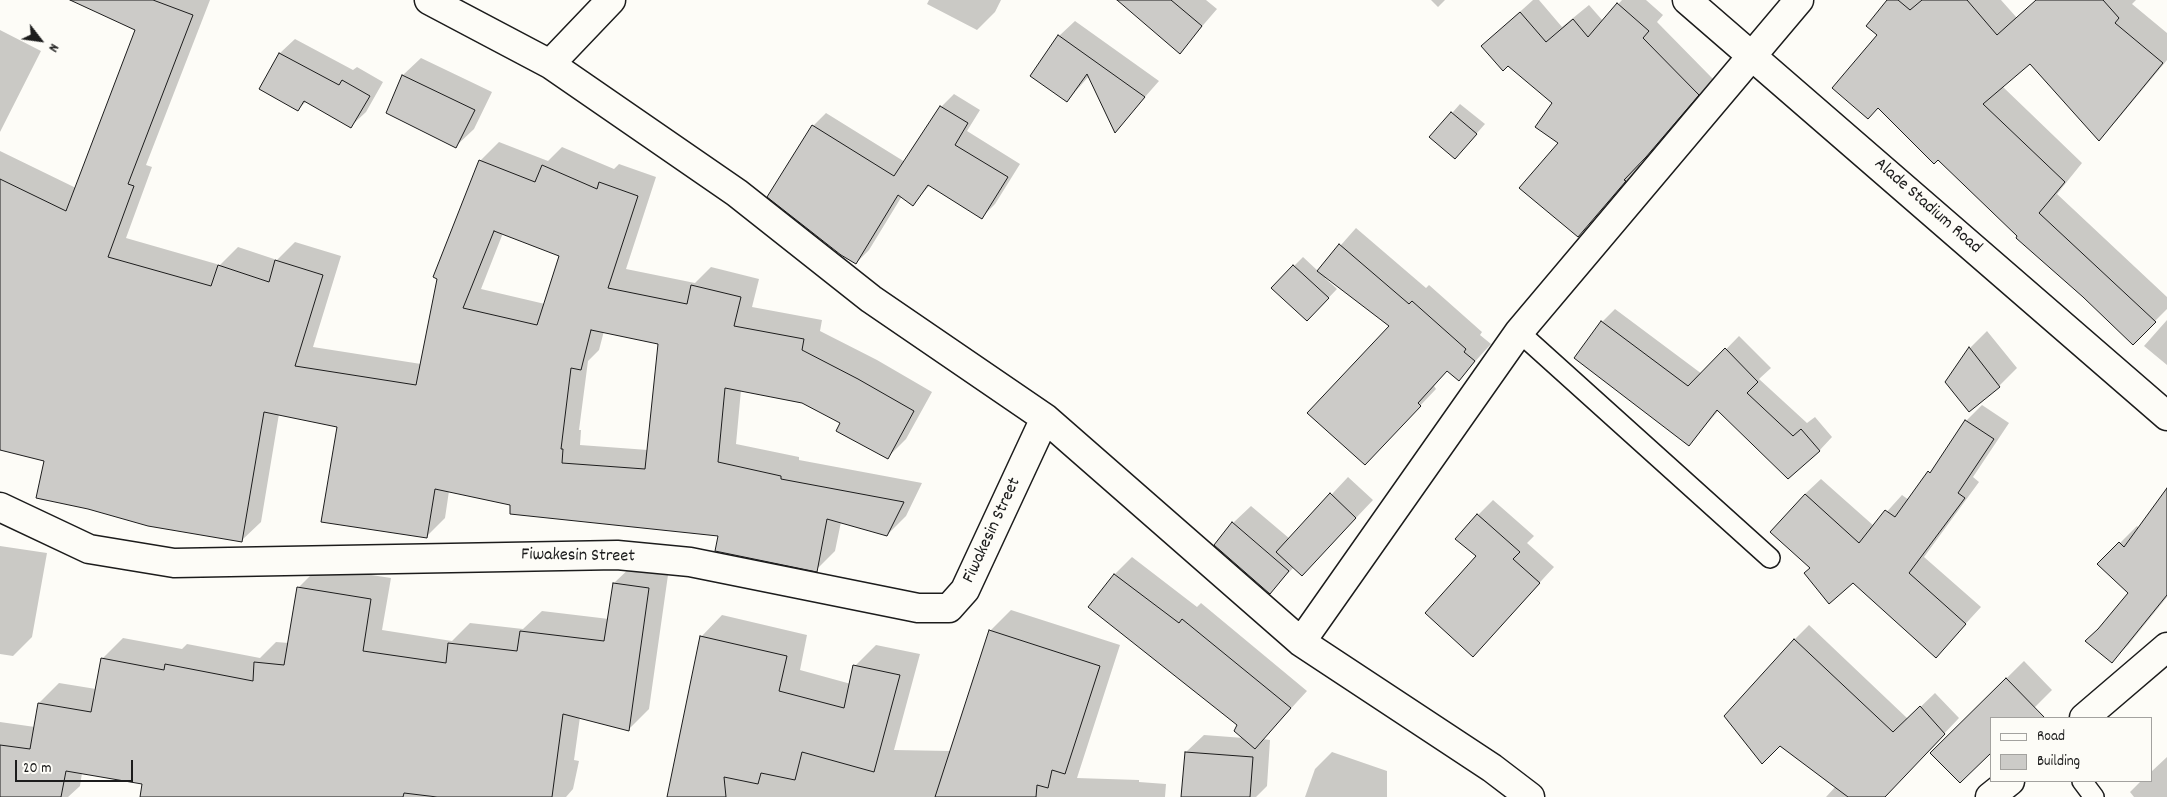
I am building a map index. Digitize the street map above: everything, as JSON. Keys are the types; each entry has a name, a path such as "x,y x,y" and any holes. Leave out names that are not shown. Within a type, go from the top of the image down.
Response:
{"street":[{"path":"429,0 550,64 737,194 871,299 1045,418 1301,642 1492,768 1530,797"},
{"path":"550,64 611,0"},
{"name":"Alade Stadium Road","path":"1687,0 2167,416"},
{"path":"1301,642 1519,332 1800,0"},
{"name":"Fiwakesin Street","path":"0,506 89,549 174,563 617,555 690,562 918,608 949,608 965,590 1045,418"},
{"path":"2085,717 2167,647"},
{"path":"1990,797 2009,782"}],"lane":[{"path":"1519,332 1770,558"},
{"path":"2083,782 2094,797"}],"building":[{"path":"70,0 153,0 193,15 128,184 134,186 108,257 211,286 218,265 269,282 275,260 323,275 295,366 416,385 437,279 433,277 479,160 535,182 542,165 597,189 599,182 638,196 608,288 687,304 691,285 741,297 734,326 804,339 802,350 914,411 888,459 836,431 840,423 802,403 725,388 718,462 781,476 781,479 904,502 887,536 827,519 817,572 715,551 718,536 510,514 510,505 435,489 427,538 321,522 337,427 264,412 242,542 148,526 88,509 36,498 44,461 0,450 0,179 66,211 135,30","holes":["494,231 559,256 537,325 463,308","591,330 658,344 645,469 562,463 563,449 561,449 571,368 581,370"]},
{"path":"1117,0 1171,0 1202,26 1180,54"},
{"path":"1887,0 1898,0 1910,10 1922,0 1967,0 1997,35 2036,0 2103,0 2119,18 2115,23 2163,63 2099,141 2030,64 1983,104 2065,182 2039,213 2156,322 2133,345 2083,297 2016,238 2017,236 1938,160 1934,164 1878,108 1868,119 1832,88 1877,35 1866,26"},
{"path":"1617,3 1649,31 1643,38 1699,95 1624,180 1626,181 1578,237 1519,188 1558,143 1535,127 1552,103 1508,66 1503,71 1481,46 1520,12 1546,42 1573,19 1588,37"},
{"path":"1058,35 1145,97 1115,133 1087,74 1067,102 1030,76"},
{"path":"279,53 339,85 342,80 370,96 351,128 304,101 298,111 259,89"},
{"path":"402,75 475,110 456,148 386,113"},
{"path":"940,106 968,123 955,145 1008,177 982,219 928,185 913,206 898,195 856,264 841,255 767,197 812,125 894,176"},
{"path":"1451,112 1477,134 1455,159 1429,137"},
{"path":"1339,244 1409,304 1412,301 1466,349 1464,352 1475,361 1459,381 1447,371 1418,403 1421,406 1365,465 1307,413 1389,326 1317,271"},
{"path":"1293,265 1329,298 1307,321 1271,288"},
{"path":"1601,321 1688,386 1725,348 1758,382 1747,393 1793,436 1801,429 1820,451 1788,479 1717,410 1689,446 1574,358"},
{"path":"1969,347 2000,387 1969,412 1945,382"},
{"path":"1965,420 1994,439 1958,493 1965,498 1909,573 1966,624 1936,658 1853,583 1829,604 1804,573 1810,568 1770,532 1805,494 1859,543 1885,510 1895,517 1928,471 1930,473"},
{"path":"2167,488 2167,595 2112,663 2085,641 2098,629 2128,593 2097,564 2119,542 2124,547"},
{"path":"1330,493 1356,518 1302,576 1276,552"},
{"path":"1477,514 1520,552 1513,559 1540,583 1473,657 1425,613 1476,556 1455,539"},
{"path":"1232,522 1289,571 1270,594 1214,545"},
{"path":"1114,574 1179,623 1182,619 1291,708 1255,749 1234,731 1237,725 1088,607"},
{"path":"613,583 649,588 629,731 563,714 552,797 437,797 404,793 403,797 140,797 142,784 66,771 61,797 0,797 0,745 30,749 38,703 91,712 101,658 164,670 165,664 253,681 254,662 284,665 297,587 371,599 363,651 446,663 448,643 517,651 520,631 604,641"},
{"path":"989,630 1100,666 1065,774 1052,770 1048,788 1037,785 1036,797 935,797"},
{"path":"700,636 787,656 779,691 844,708 853,665 900,675 874,772 802,752 795,780 761,773 758,784 724,777 726,797 667,797"},
{"path":"1794,639 1893,732 1920,706 1945,734 1885,797 1848,797 1780,746 1762,764 1724,716"},
{"path":"2006,678 2044,717 1990,717 1990,754 1960,783 1930,753"},
{"path":"1185,752 1253,757 1250,797 1181,797"}]}
